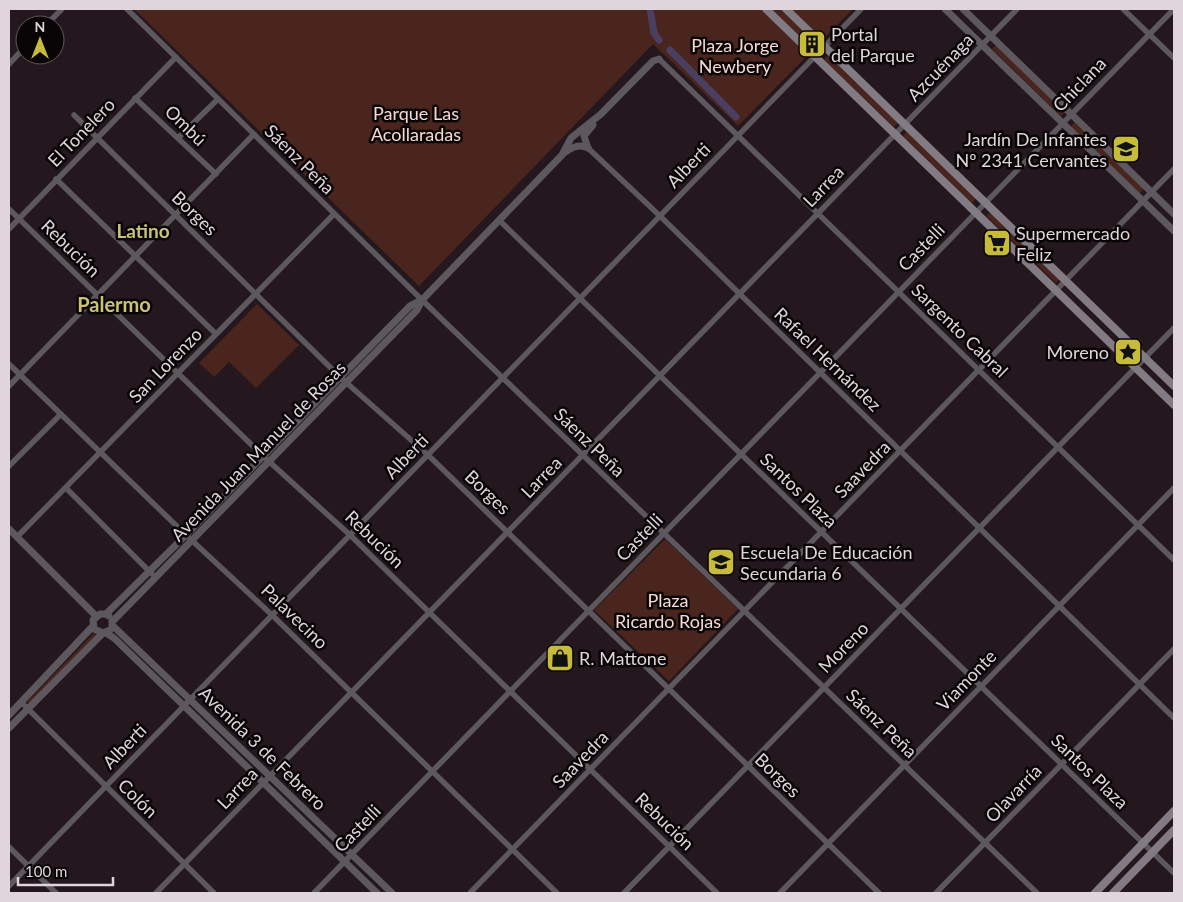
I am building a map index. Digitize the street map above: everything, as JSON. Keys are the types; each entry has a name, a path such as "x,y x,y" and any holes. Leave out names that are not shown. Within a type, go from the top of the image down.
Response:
{"main road":[{"path":"766,9 1174,405"},
{"path":"786,9 1174,386"},
{"path":"1095,893 1174,811"},
{"path":"1113,893 1174,830"}],"street":[{"name":"Sáenz Peña","path":"127,9 502,378 1037,893"},
{"name":"Alberti","path":"9,886 861,9"},
{"path":"945,9 1174,231"},
{"path":"963,9 1174,214"},
{"name":"Azcuénaga","path":"905,124 1017,9"},
{"path":"1124,9 1174,58"},
{"name":"Chiclana","path":"986,202 1174,9"},
{"name":"El Tonelero","path":"9,229 176,57"},
{"name":"Sargento Cabral","path":"659,60 1174,560"},
{"name":"Avenida Juan Manuel de Rosas","path":"266,458 307,422 417,310 422,300 562,155 571,138 601,114 653,61 659,60"},
{"name":"Ombú","path":"135,98 216,174"},
{"path":"178,138 218,99"},
{"path":"588,148 584,136 601,114"},
{"name":"Borges","path":"74,116 346,382 428,455 879,893"},
{"name":"Larrea","path":"156,893 905,124"},
{"path":"9,386 254,134"},
{"path":"562,155 574,147 584,146 588,148"},
{"name":"Rafael Hernández","path":"588,148 1174,718"},
{"name":"Saavedra","path":"470,893 1174,169"},
{"path":"56,179 216,334"},
{"name":"Castelli","path":"314,893 986,202"},
{"name":"Rebución","path":"9,209 266,458 430,612 717,893"},
{"name":"San Lorenzo","path":"17,537 334,214"},
{"name":"Santos Plaza","path":"499,220 1174,873"},
{"name":"Avenida Juan Manuel de Rosas","path":"106,614 152,574 189,538 266,458 340,376 410,306 422,300"},
{"name":"Moreno","path":"624,893 1174,328"},
{"name":"Palavecino","path":"9,364 352,692 557,893"},
{"path":"9,466 61,414"},
{"path":"302,416 307,422"},
{"path":"66,488 152,574"},
{"name":"Viamonte","path":"780,893 1174,488"},
{"path":"9,529 96,616"},
{"name":"Avenida Juan Manuel de Rosas","path":"112,623 152,574"},
{"path":"9,728 105,633 112,623 109,616 100,614 93,620 93,626 97,632 105,633"},
{"name":"Avenida 3 de Febrero","path":"112,623 392,893"},
{"path":"9,715 93,626"},
{"name":"Avenida 3 de Febrero","path":"105,633 114,638 377,893"},
{"name":"Olavarría","path":"936,893 1174,650"},
{"name":"Colón","path":"20,702 214,893"},
{"path":"9,847 56,893"}],"green space":[{"name":"Parque Las Acollaradas","path":"134,9 853,9 738,126 653,44 419,286"},
{"path":"996,45 1065,112 1061,116 992,49"},
{"path":"828,56 898,123 894,127 824,60"},
{"path":"1075,122 1144,189 1140,193 1070,127"},
{"path":"907,131 976,198 972,203 903,136"},
{"path":"991,212 1060,279 1056,283 986,216"},
{"path":"257,304 299,345 256,388 229,362 214,377 199,363"},
{"name":"Plaza Ricardo Rojas","path":"665,539 738,609 669,681 594,610"},
{"path":"94,633 96,636 30,704 27,702"}],"waterway":[{"path":"650,9 654,33 659,40"},
{"path":"670,50 736,117"}],"place":[{"name":"Portal del Parque","path":"812,44"},
{"name":"Jardín De Infantes Nº 2341 Cervantes","path":"1126,149"},
{"name":"Supermercado Feliz","path":"997,243"},
{"name":"Moreno","path":"1128,352"},
{"name":"Escuela De Educación Secundaria 6","path":"721,562"},
{"name":"R. Mattone","path":"560,658"}],"district":[{"name":"Latino","path":"143,230"},
{"name":"Palermo","path":"114,304"}],"park label":[{"name":"Plaza Jorge Newbery","path":"735,55"}]}
